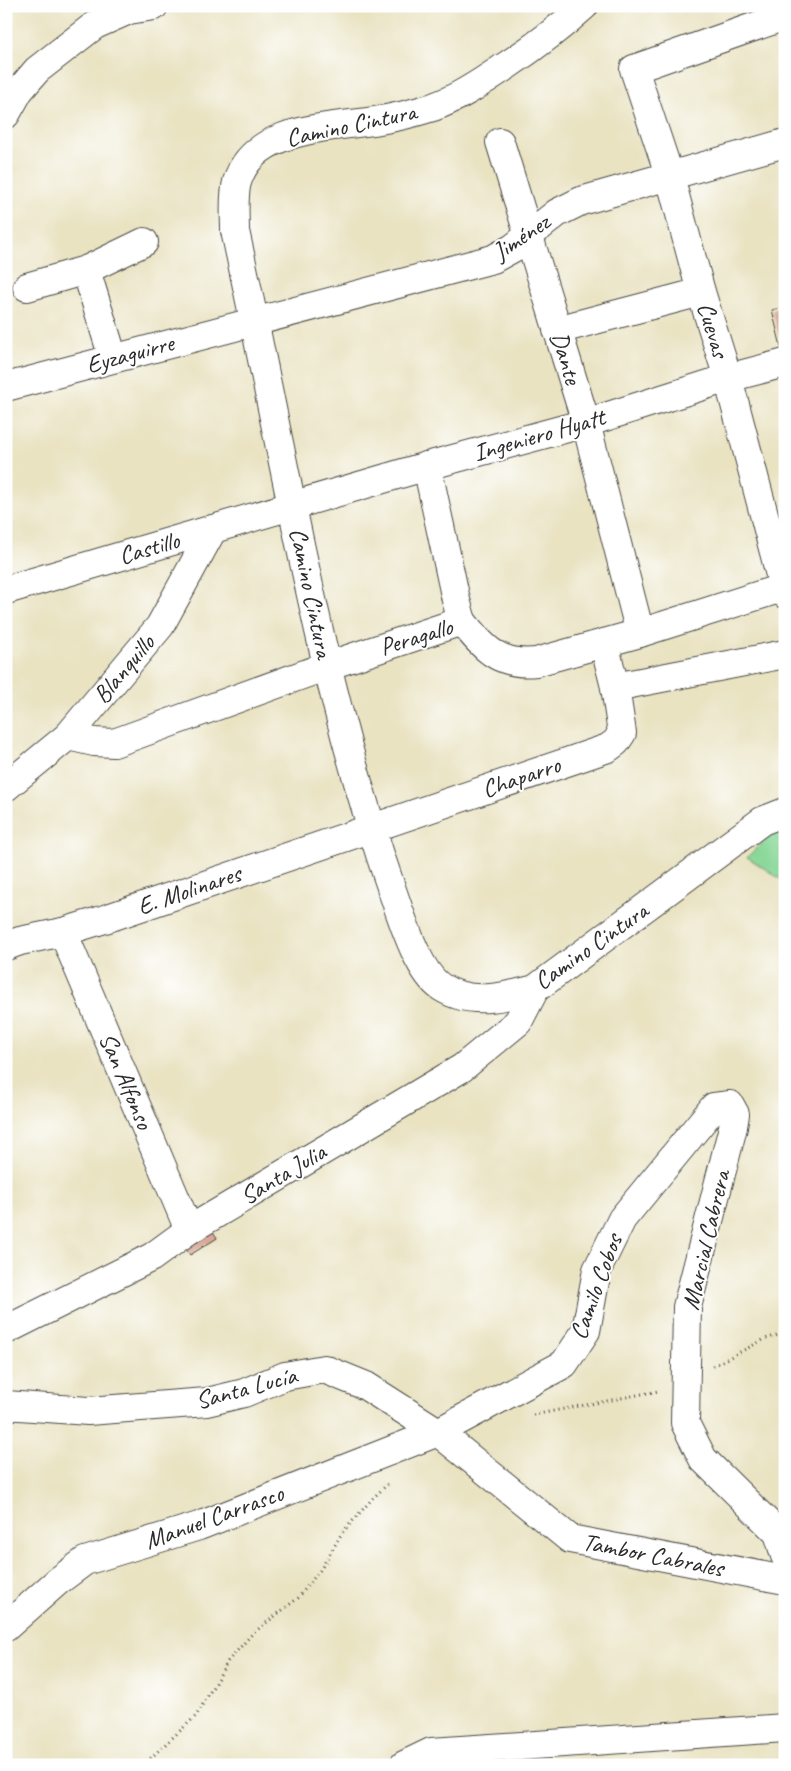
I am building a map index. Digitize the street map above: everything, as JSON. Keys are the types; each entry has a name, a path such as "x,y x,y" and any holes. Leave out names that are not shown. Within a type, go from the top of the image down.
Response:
{"street":[{"path":"6,114 19,91 37,70 95,25 130,10 154,6"},
{"name":"Camino Cintura","path":"584,6 530,49 456,97 406,115 310,129 284,137 259,150 246,166 237,182 234,208 235,231 327,666 370,827 408,935 424,968 440,986 465,997 498,998 535,989 762,821 785,812"},
{"name":"Cuevas","path":"784,589 728,378 701,292 670,177 634,69 785,16"},
{"name":"Dante","path":"500,142 586,423 640,632"},
{"name":"Jiménez","path":"255,321 493,259 513,248 557,213 581,201 785,143"},
{"path":"27,287 86,270 144,242"},
{"path":"86,270 113,358"},
{"path":"557,330 701,292"},
{"name":"Eyzaguirre","path":"6,387 255,321"},
{"name":"Ingeniero Hyatt","path":"292,505 586,423 728,378 785,363"},
{"path":"427,466 462,621"},
{"name":"Castillo","path":"6,590 292,505"},
{"name":"Blanquillo","path":"6,787 68,736 160,626 213,529"},
{"name":"Peragallo","path":"68,736 94,742 114,743 327,666 462,621 479,643 495,655 506,661 521,664 536,662 604,643 784,589"},
{"name":"Chaparro","path":"370,827 608,748 616,742 622,733 615,687 604,643"},
{"path":"615,687 785,654"},
{"name":"E. Molinares","path":"6,946 20,940 64,932 105,919 370,827"},
{"name":"San Alfonso","path":"64,932 189,1230"},
{"name":"Santa Julia","path":"6,1330 152,1256 189,1230 462,1068 518,1022 535,989"},
{"name":"Camilo Cobos","path":"438,1432 564,1364 586,1331 597,1270 622,1220 714,1107 730,1105 735,1114 733,1127"},
{"name":"Marcial Cabrera","path":"733,1127 687,1307 685,1423 703,1459 778,1533 785,1556"},
{"name":"Santa Lucía","path":"6,1405 88,1411 207,1402 244,1393 285,1376 324,1368 366,1386 438,1432"},
{"name":"Tambor Cabrales","path":"438,1432 570,1539 785,1580"},
{"name":"Manuel Carrasco","path":"6,1627 58,1581 86,1561 199,1526 438,1432"},
{"path":"404,1765 431,1752 785,1728"}],"path":[{"path":"524,1416 669,1389 765,1339 785,1333"},
{"path":"143,1765 196,1716 228,1662 252,1634 298,1598 321,1569 342,1533 392,1480"}],"green space":[{"path":"785,823 785,882 747,857"}],"building":[{"path":"785,307 785,359 784,359 772,310"},
{"path":"209,1226 217,1238 190,1255 182,1242"}]}
